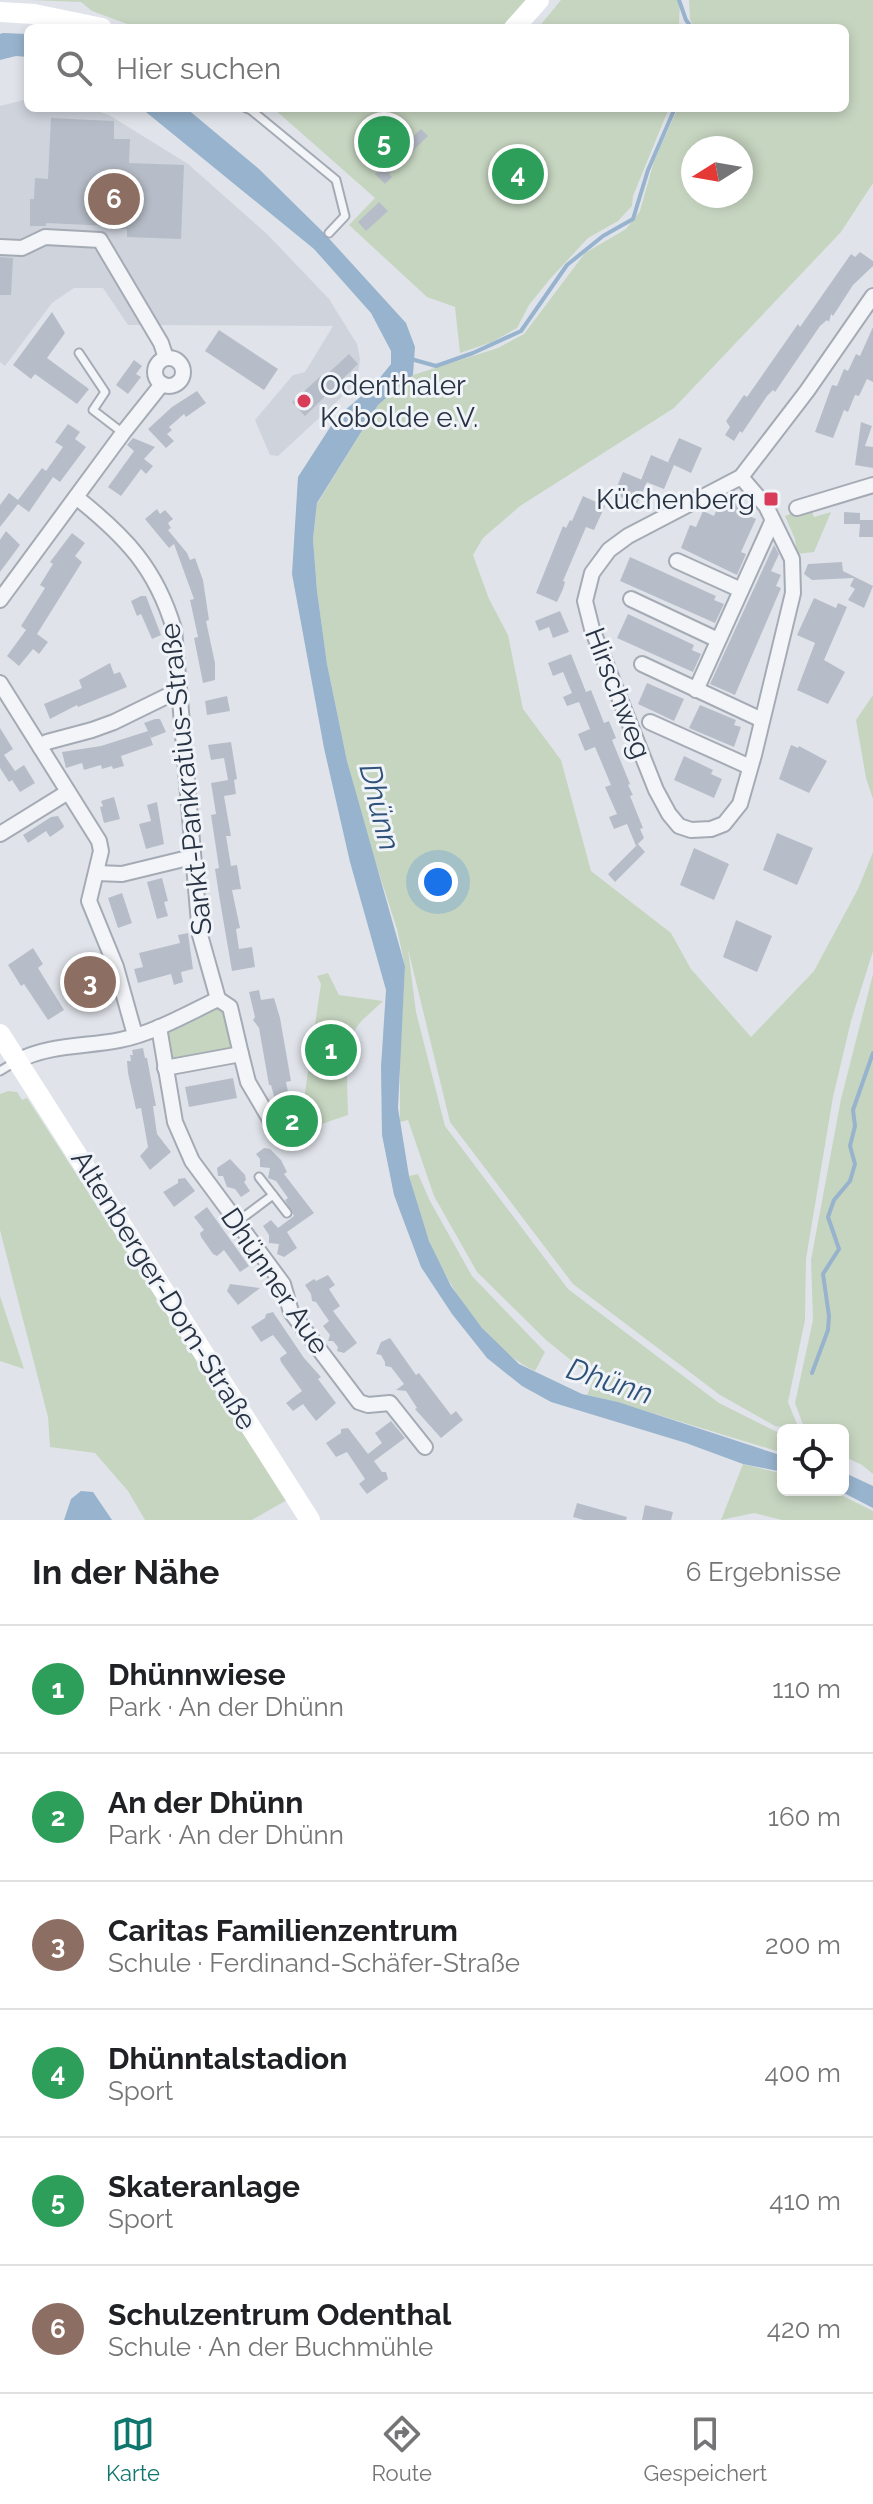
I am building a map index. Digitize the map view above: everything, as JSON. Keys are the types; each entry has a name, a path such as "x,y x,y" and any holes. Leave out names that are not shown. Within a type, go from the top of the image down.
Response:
{"main road":[{"path":"518,24 539,0"},
{"path":"0,12 34,14 83,24"},
{"name":"Altenberger-Dom-Straße","path":"0,1034 9,1066 310,1520"}],"street":[{"path":"0,247 22,248 45,237 100,240 161,343 166,358"},
{"name":"Hirschweg","path":"741,477 766,506 792,559 793,593 740,804 724,824 711,829 691,830 679,826 656,790 592,629 585,601 592,573 609,550 628,536 741,477 807,391 873,296"},
{"path":"166,358 176,359 183,370 182,378 170,386 162,384 155,373 156,367 166,358"},
{"path":"0,600 162,384"},
{"path":"797,508 873,485"},
{"name":"Sankt-Pankratius-Straße","path":"76,497 112,525 143,560 157,585 174,629 200,935 218,999 230,1007 248,1082 271,1121"},
{"path":"696,690 772,522"},
{"path":"677,561 741,590"},
{"name":"Hirschweg","path":"631,599 718,640"},
{"name":"Hirschweg","path":"642,664 762,720"},
{"path":"0,683 99,841 101,851 89,901 116,967 135,1035"},
{"path":"40,747 47,742 114,722 165,697 180,695"},
{"name":"Hirschweg","path":"650,722 750,767"},
{"path":"0,834 68,792"},
{"path":"97,873 122,874 192,857"},
{"path":"9,1066 38,1051 121,1040 159,1027 218,999"},
{"name":"Dhünner Aue","path":"159,1027 175,1122 187,1152 283,1284 291,1312 359,1402 368,1405 390,1403 425,1447"},
{"path":"165,1068 241,1054"}],"lane":[{"path":"251,112 336,180 345,216 329,233"},
{"path":"79,353 105,392 93,410 123,433"},
{"path":"259,1177 287,1213"},
{"path":"237,1222 273,1195"}],"shaded area":[{"path":"24,100 24,112 100,112 188,164 268,235 329,299 357,344 360,359 357,383 278,456 270,455 255,420 293,375 305,372 333,326 128,325 103,288 74,288 52,303 5,366 0,362 0,106"}],"green space":[{"path":"29,0 526,0 518,13 504,24 127,24 92,11 81,2"},
{"path":"561,0 680,0 679,24 541,24"},
{"path":"689,0 873,0 873,183 841,232 674,408 520,506 483,538 473,555 489,599 508,635 523,709 561,760 591,871 671,933 691,969 751,1037 814,971 858,889 873,852 873,951 851,1021 833,1097 806,1259 805,1320 788,1402 797,1424 775,1426 720,1395 573,1284 450,1122 408,949 416,1012 445,1126 568,1289 719,1403 777,1432 777,1451 587,1395 594,1379 546,1340 477,1272 434,1196 408,1120 400,1122 405,966 347,761 327,664 313,539 317,504 378,405 413,375 498,348 524,334 585,253 626,229 640,211 654,161 676,112 849,112 849,24 692,24"},
{"path":"278,112 667,112 633,196 632,206 618,221 588,238 529,305 517,328 492,342 460,353 455,307 427,297 349,225 375,198"},
{"path":"811,509 814,517 831,512 814,552 797,554 795,539 785,516"},
{"path":"873,695 873,799 866,778 856,720"},
{"path":"328,973 339,995 383,1001 359,1024 352,1036 347,1070 348,1115 310,1128 307,1123 289,1134 279,1119 282,1115 293,1113 292,1107 307,1104 305,1092 321,984 317,976"},
{"path":"873,974 873,1474 849,1459 849,1424 803,1424 795,1403 813,1320 811,1260 841,1099"},
{"path":"215,1007 224,1008 233,1048 172,1060 167,1031"},
{"path":"17,1092 22,1100 27,1098 287,1500 252,1520 145,1520 128,1491 95,1453 50,1447 48,1417 0,1230 0,1094"},
{"path":"418,1174 472,1276 545,1352 535,1371 518,1362 487,1334 448,1279 427,1235 409,1176"},
{"path":"0,1296 24,1369 0,1361"},
{"path":"743,1464 777,1472 777,1496 843,1496 873,1511 873,1520 782,1520 754,1513 721,1520"}],"water":[{"path":"0,34 24,34 24,57 0,60"},
{"path":"146,112 191,112 259,169 324,233 406,323 415,347 413,375 378,405 317,503 313,539 327,664 347,761 405,966 398,1108 409,1176 429,1241 451,1286 482,1328 519,1364 582,1394 618,1402 777,1454 777,1471 743,1464 686,1443 551,1402 522,1386 487,1358 452,1314 421,1267 394,1195 382,1135 381,1067 386,990 350,862 324,748 292,574 298,477 336,418 374,385 391,364 391,351 371,313 314,249"},
{"path":"849,1475 873,1486 873,1508 849,1496"},
{"path":"81,1491 93,1492 112,1520 64,1520 71,1499"}],"building":[{"path":"51,118 114,121 114,139 130,139 129,163 184,165 181,239 127,237 127,229 111,229 111,226 46,223 46,226 30,226 30,199 34,199 35,178 48,179"},
{"path":"421,129 428,136 389,174 392,177 385,184 375,174"},
{"path":"379,202 388,211 366,231 358,222"},
{"path":"860,252 873,261 873,266 853,285 833,316 831,314 829,322 827,320 820,326 775,392 773,390 767,396 742,433 740,431 734,441 725,435 730,427 726,421 744,395 747,397 851,254 855,257"},
{"path":"0,257 13,258 11,295 0,295"},
{"path":"52,312 65,333 47,358 89,389 77,404 35,374 31,379 13,365"},
{"path":"873,327 873,382 867,379 859,396 855,395 848,412 844,410 833,438 815,432 832,385 837,386 844,369 848,371 856,354 860,356"},
{"path":"219,330 278,369 264,390 205,351"},
{"path":"349,354 358,364 305,416 292,402"},
{"path":"134,360 142,366 136,374 141,377 128,394 116,385"},
{"path":"197,391 206,403 186,417 184,414 169,427 172,430 167,434 174,441 166,448 148,429 172,407"},
{"path":"861,422 872,426 865,446 873,447 873,468 855,465"},
{"path":"68,424 80,432 75,439 86,447 60,482 53,477 29,512 18,504 0,527 0,505 9,493 18,500 42,468 46,471 63,447 55,442"},
{"path":"133,438 155,447 144,459 153,466 146,474 141,469 121,496 108,487 134,451 127,445"},
{"path":"679,438 702,448 691,473 674,465 664,489 641,480 651,455 672,464 668,462"},
{"path":"623,472 647,482 637,504 614,494"},
{"path":"583,496 605,506 594,530 586,527 557,602 536,593 563,526 566,528 572,521"},
{"path":"728,500 752,511 749,516 756,519 741,552 746,554 737,575 681,548 690,525 696,527 703,511 714,516 719,504 726,506"},
{"path":"157,509 160,514 165,510 173,519 168,523 171,528 168,530 190,560 195,558 203,580 215,680 203,683 194,638 198,637 190,600 194,599 174,544 169,548 145,519"},
{"path":"844,512 860,513 860,520 873,520 873,537 859,537 860,524 844,524"},
{"path":"6,531 20,545 0,572 0,540"},
{"path":"72,533 85,543 75,556 82,562 37,634 48,642 39,654 33,649 19,666 7,656 26,630 21,626 45,588 40,585 53,564 50,562"},
{"path":"774,545 779,554 771,571 781,575 776,586 781,588 735,695 710,684"},
{"path":"630,557 716,596 714,600 724,604 715,623 620,581"},
{"path":"842,562 843,571 873,586 864,608 848,600 855,589 850,586 854,578 812,580 804,574 808,564"},
{"path":"146,596 161,635 152,639 141,614 137,616 131,601"},
{"path":"814,598 836,608 838,603 847,607 824,660 845,672 828,704 797,690 815,643 797,635"},
{"path":"560,611 569,632 553,638 549,627 539,631 535,621"},
{"path":"628,614 694,645 692,650 701,654 693,672 617,638"},
{"path":"571,654 586,692 591,690 604,723 609,721 616,738 612,740 643,828 640,829 644,838 636,846 627,824 614,829 609,817 617,814 605,787 611,785 595,747 585,751 578,734 590,729 579,702 567,706 563,697 572,693 563,672 553,676 548,663"},
{"path":"110,663 114,674 120,672 127,687 77,705 50,719 44,704 82,688 79,680"},
{"path":"647,683 684,699 674,721 638,704"},
{"path":"227,696 230,711 207,715 205,701"},
{"path":"700,705 736,720 734,725 741,727 734,747 689,728"},
{"path":"160,719 166,732 151,738 149,733 153,745 121,756 124,766 102,769 101,765 84,770 82,763 66,768 62,752 101,746 148,731 144,723"},
{"path":"0,728 13,749 4,755 15,771 24,765 35,783 20,792 0,768"},
{"path":"231,742 237,779 234,780 236,794 224,796 231,836 226,836 231,866 237,865 241,889 232,890 240,928 236,929 239,949 252,947 255,967 232,971 215,869 219,868 211,815 216,814 211,783 228,780 224,758 211,760 208,745"},
{"path":"791,745 827,761 809,793 779,779"},
{"path":"684,756 713,770 711,774 722,779 714,798 674,780"},
{"path":"114,797 120,819 104,823 101,801"},
{"path":"157,802 164,844 146,849 139,824 151,821 147,805"},
{"path":"58,816 63,828 50,837 46,831 28,843 23,835 51,817"},
{"path":"777,833 813,848 797,885 763,870"},
{"path":"638,844 645,852 615,882 608,874"},
{"path":"694,848 729,864 714,900 680,885"},
{"path":"162,878 168,916 157,919 147,882"},
{"path":"122,893 132,923 118,928 108,898"},
{"path":"736,920 772,936 757,972 723,957"},
{"path":"188,933 193,969 181,972 183,982 174,985 171,974 138,983 134,969 143,967 139,953 180,943 178,935"},
{"path":"33,948 43,964 38,968 64,1010 48,1020 8,965"},
{"path":"259,990 261,1000 274,998 280,1018 291,1081 286,1082 292,1112 282,1114 279,1099 275,1100 269,1085 249,992"},
{"path":"143,1048 156,1106 153,1106 157,1134 171,1152 150,1170 140,1156 148,1147 141,1108 136,1109 127,1061 131,1061 132,1050"},
{"path":"233,1078 237,1098 189,1107 185,1087"},
{"path":"264,1148 270,1149 281,1160 287,1172 284,1174 314,1213 287,1232 297,1248 284,1257 277,1254 279,1244 269,1243 269,1235 263,1226 271,1220 278,1228 294,1216 285,1200 288,1198 276,1181 268,1178 270,1168 260,1167 256,1154"},
{"path":"230,1159 245,1175 244,1182 250,1191 241,1197 235,1189 227,1187 223,1176 218,1176 217,1168"},
{"path":"185,1178 195,1191 174,1207 163,1192 178,1183 178,1179"},
{"path":"207,1207 249,1266 240,1272 224,1250 217,1256 213,1254 201,1237 200,1233 204,1230 194,1217"},
{"path":"328,1275 335,1285 329,1289 340,1306 333,1311 357,1343 344,1353 337,1351 338,1347 333,1341 328,1341 330,1335 323,1326 329,1321 316,1302 312,1301 305,1285"},
{"path":"230,1284 260,1288 238,1305 227,1291"},
{"path":"273,1312 321,1377 318,1379 336,1403 316,1421 303,1404 293,1411 286,1403 302,1391 281,1362 280,1358 287,1353 273,1335 261,1342 251,1327"},
{"path":"390,1338 416,1375 419,1373 451,1415 456,1411 463,1420 441,1438 415,1409 406,1391 396,1390 404,1384 391,1367 385,1366 381,1355 376,1354 381,1342"},
{"path":"391,1421 405,1438 374,1461 382,1472 386,1472 388,1479 367,1494 359,1484 365,1479 347,1452 336,1457 326,1443 341,1433 341,1429 348,1428 368,1454 382,1443 375,1433"},
{"path":"577,1503 627,1517 626,1520 584,1520 573,1517"},
{"path":"645,1505 673,1512 671,1520 642,1520"}],"waterway":[{"path":"679,0 689,24"},
{"path":"411,359 436,366 521,331 567,265 603,236 633,219 648,170 673,112"},
{"path":"812,1373 828,1330 823,1274 839,1249 828,1217 834,1200 850,1181 855,1164 850,1146 855,1126 853,1110 873,1053"}],"place":[{"name":"Skateranlage","path":"384,142"},
{"name":"Dhünntalstadion","path":"518,174"},
{"name":"Schulzentrum Odenthal","path":"114,199"},
{"name":"Odenthaler Kobolde e.V.","path":"304,401"},
{"name":"Küchenberg","path":"771,499"},
{"name":"Caritas Familienzentrum","path":"90,982"},
{"name":"Dhünnwiese","path":"331,1050"},
{"name":"An der Dhünn","path":"292,1121"}],"water label":[{"name":"Dhünn","path":"380,807"},
{"name":"Dhünn","path":"610,1381"}]}
